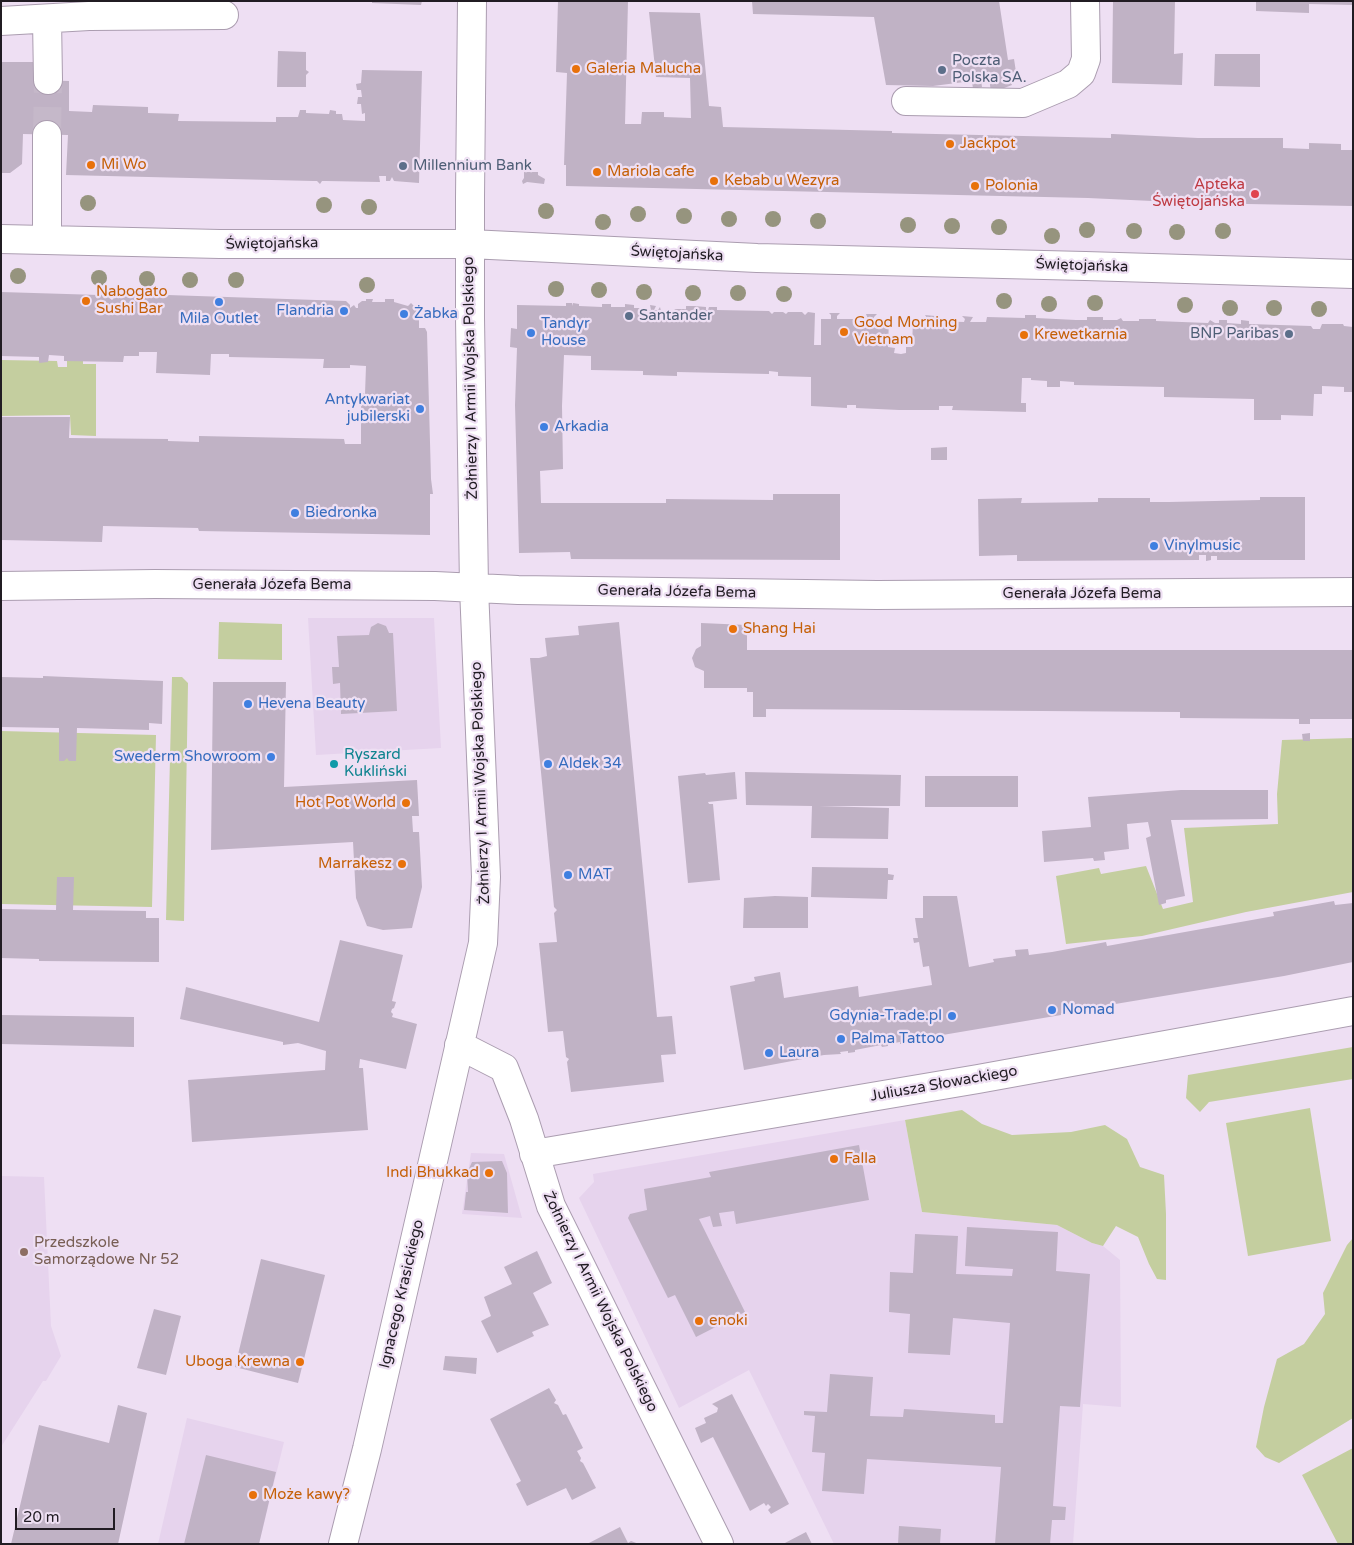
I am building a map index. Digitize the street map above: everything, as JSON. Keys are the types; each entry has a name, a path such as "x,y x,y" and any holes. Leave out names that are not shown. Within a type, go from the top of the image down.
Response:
{"street":[{"name":"Żołnierzy I Armii Wojska Polskiego","path":"472,1 470,244 474,588 486,877 483,943 459,1045 504,1068 524,1118 551,1206 719,1544"},
{"path":"906,101 1023,103 1068,84 1081,73 1086,59 1086,1"},
{"path":"1,21 89,16 224,16"},
{"path":"48,18 48,80"},
{"path":"47,135 47,239"},
{"name":"Świętojańska","path":"1,239 220,244 470,244 767,259 1353,274"},
{"name":"Generała Józefa Bema","path":"1,586 155,584 426,586 518,590 877,595 1353,592"},
{"name":"Juliusza Słowackiego","path":"534,1154 978,1078 1353,1011"},
{"name":"Ignacego Krasickiego","path":"343,1544 367,1449 459,1045"}],"shaded area":[{"path":"308,618 434,618 441,748 316,755"},
{"path":"905,1120 922,1212 1057,1225 1092,1243 1103,1246 1120,1260 1121,1407 1083,1404 1073,1544 834,1544 749,1370 679,1408 579,1198 594,1182 593,1174"},
{"path":"471,1153 504,1154 522,1218 462,1214"},
{"name":"Przedszkole Samorządowe Nr 52","path":"1,1160 2,1176 44,1177 51,1326 61,1356 1,1447"},
{"path":"187,1418 284,1442 259,1544 158,1544"}],"green space":[{"path":"67,359 83,359 83,364 96,364 96,436 71,435 70,415 1,416 1,360 57,361 58,367 67,367"},
{"path":"219,622 282,624 282,660 218,659"},
{"path":"172,677 182,677 188,683 184,921 166,920"},
{"path":"1,731 156,735 152,907 1,904"},
{"path":"1353,738 1353,892 1246,912 1142,936 1066,944 1056,876 1099,868 1101,874 1146,866 1163,909 1193,902 1184,828 1278,824 1277,794 1282,740"},
{"path":"1353,1047 1353,1079 1209,1102 1200,1112 1186,1098 1188,1075"},
{"path":"1310,1108 1331,1241 1248,1256 1226,1123"},
{"path":"962,1110 982,1124 1012,1135 1071,1132 1105,1125 1127,1139 1140,1167 1164,1175 1166,1280 1157,1279 1138,1237 1116,1226 1103,1246 1092,1243 1057,1225 922,1212 905,1120"},
{"path":"1353,1238 1353,1418 1279,1463 1265,1457 1256,1447 1264,1407 1277,1359 1304,1344 1325,1314 1323,1293 1347,1245"},
{"path":"1353,1448 1353,1544 1338,1544 1302,1475"}],"building":[{"path":"372,1 422,1 421,5 372,3"},
{"path":"558,1 628,1 625,124 641,124 642,112 664,112 664,117 691,118 690,78 656,77 649,12 700,13 709,106 721,107 723,127 1111,138 1111,134 1113,134 1198,138 1283,138 1283,148 1309,149 1309,143 1341,144 1341,150 1353,150 1353,206 566,186 566,165 564,165 567,73 556,72"},
{"path":"752,1 999,1 1008,60 1014,59 1016,72 1010,73 1012,85 991,93 989,77 981,80 982,87 973,89 972,81 933,86 886,85 874,17 753,14"},
{"path":"1113,1 1175,1 1174,54 1183,53 1182,85 1112,83"},
{"path":"1256,1 1353,1 1353,5 1309,4 1309,13 1256,11"},
{"path":"278,51 306,52 306,70 309,72 306,75 306,87 277,87"},
{"path":"1215,54 1260,54 1260,87 1214,86"},
{"path":"1,62 41,62 40,80 69,81 69,111 92,112 93,105 148,107 148,113 179,114 178,121 276,122 276,117 298,117 300,110 306,110 306,113 329,114 330,110 336,111 336,114 342,114 343,120 365,121 365,113 362,114 361,104 357,104 358,97 362,97 361,90 357,90 356,84 361,83 362,70 422,71 419,183 394,181 392,177 390,181 386,181 386,176 379,176 380,182 322,181 320,184 317,181 66,175 68,135 23,134 22,164 10,173 1,173"},
{"path":"524,172 538,172 538,175 545,179 544,184 527,182 523,184"},
{"path":"1,292 99,295 101,293 112,300 119,293 122,296 138,294 346,301 350,308 354,305 358,308 358,304 366,301 366,299 373,299 372,302 385,302 385,299 394,299 394,302 408,306 411,303 419,311 419,328 425,328 427,332 433,494 430,494 430,535 199,531 198,528 103,526 102,542 1,540 1,417 70,417 69,438 168,439 168,441 199,442 199,436 344,439 345,444 361,444 361,393 365,394 366,366 350,365 350,368 323,368 324,359 229,357 229,354 211,354 210,375 156,373 157,352 139,352 139,356 124,356 123,362 64,361 64,356 49,355 48,362 39,363 39,357 1,356"},
{"path":"566,303 572,303 572,306 573,303 579,304 579,306 602,307 602,304 611,304 611,307 625,307 625,304 634,305 634,308 644,308 645,310 651,310 650,305 656,306 654,310 658,310 660,307 661,311 674,311 675,309 686,309 686,306 694,306 706,307 706,310 709,307 717,307 717,310 769,311 772,314 774,312 786,314 788,312 802,312 805,315 808,312 815,313 814,345 821,345 821,319 831,319 829,313 840,313 837,319 868,319 866,314 877,314 874,319 889,319 888,347 895,348 894,353 901,354 906,353 906,347 912,347 913,320 926,321 925,315 935,316 933,321 964,322 965,319 962,316 973,317 970,322 986,322 987,317 1025,318 1025,315 1036,315 1036,318 1076,320 1087,320 1087,317 1103,317 1103,320 1117,320 1121,318 1123,321 1139,321 1139,319 1156,319 1156,321 1208,323 1210,320 1219,323 1219,320 1227,320 1227,323 1241,324 1241,320 1249,321 1249,324 1311,326 1313,329 1320,329 1322,324 1343,324 1344,326 1353,327 1353,392 1344,392 1344,387 1322,386 1322,394 1314,394 1313,416 1281,415 1281,420 1254,420 1254,399 1164,397 1164,387 1074,385 1074,382 1060,381 1060,387 1047,387 1047,381 1031,380 1031,378 1022,378 1021,403 1026,403 1026,412 952,410 953,406 939,406 939,410 856,408 856,405 847,405 847,408 811,406 811,377 778,376 778,372 769,371 769,374 677,372 677,376 643,375 643,371 591,370 591,356 564,355 562,406 563,469 540,471 541,503 666,503 666,499 773,500 773,494 840,494 840,560 571,559 570,552 519,553 515,405 517,348 510,347 511,328 517,329 517,305 566,306"},
{"path":"947,447 947,460 931,460 931,448"},
{"path":"1260,497 1305,497 1305,560 1217,560 1217,556 1211,556 1211,560 1206,561 1206,555 1199,555 1199,560 1017,561 1017,555 979,556 978,499 1022,498 1021,503 1098,502 1098,498 1150,498 1150,502 1169,502 1260,500"},
{"path":"619,622 657,1017 672,1016 676,1054 661,1055 664,1082 571,1092 567,1062 569,1059 566,1057 563,1031 548,1032 539,943 557,942 554,913 557,910 554,907 530,658 547,656 545,638 579,635 578,626"},
{"path":"378,623 386,626 389,633 393,633 397,711 341,714 340,683 333,684 332,667 339,667 337,636 369,635 371,627"},
{"path":"701,623 747,625 747,650 1353,650 1353,719 1310,719 1310,724 1299,724 1299,719 1180,718 1180,712 766,709 766,717 753,717 753,692 747,692 747,688 704,688 704,671 695,667 692,658 696,649 701,646"},
{"path":"43,676 163,681 162,724 149,723 149,730 77,728 76,761 69,761 67,758 64,761 59,761 59,728 1,727 1,677 43,678"},
{"path":"213,682 286,682 284,787 417,780 419,816 412,816 413,832 419,832 422,887 412,928 383,930 367,926 356,898 353,842 211,850"},
{"path":"1310,733 1310,741 1303,741 1302,734"},
{"path":"735,772 737,799 708,802 713,804 720,880 688,883 678,776"},
{"path":"745,772 901,775 900,806 819,806 889,808 888,839 811,838 812,806 746,805"},
{"path":"925,776 1018,776 1018,807 925,807"},
{"path":"1181,790 1268,790 1268,819 1171,820 1185,896 1166,900 1166,903 1159,905 1146,838 1151,836 1148,822 1127,824 1129,849 1104,852 1105,860 1094,861 1093,858 1044,862 1042,831 1091,827 1088,797"},
{"path":"812,867 888,868 888,874 894,875 893,880 888,880 887,899 811,897"},
{"path":"57,877 74,877 73,910 146,911 146,918 159,918 159,962 39,961 39,959 1,958 1,909 56,910"},
{"path":"775,896 808,897 808,928 743,928 744,898"},
{"path":"923,896 957,896 969,967 994,962 993,959 1016,956 1015,950 1028,949 1029,955 1106,942 1107,946 1274,916 1273,912 1334,901 1335,905 1353,903 1353,962 1284,976 1061,1013 1061,1015 907,1041 907,1043 900,1044 900,1042 882,1047 881,1045 855,1050 855,1052 840,1052 841,1054 824,1055 744,1070 730,986 755,981 754,977 780,972 784,998 858,986 859,997 932,985 929,966 923,967 919,942 914,943 913,938 918,938 915,918 923,918"},
{"path":"340,940 403,955 392,1001 396,1002 391,1012 393,1014 392,1017 417,1024 406,1069 360,1059 359,1068 363,1068 368,1130 192,1142 188,1080 325,1070 326,1051 298,1043 283,1045 283,1042 180,1019 186,987 319,1022"},
{"path":"1,1015 134,1017 134,1047 1,1044"},
{"path":"859,1145 869,1200 736,1224 734,1211 719,1213 722,1226 713,1227 710,1216 699,1219 745,1312 696,1337 675,1295 668,1298 628,1218 630,1214 647,1210 644,1189 711,1177 709,1172"},
{"path":"502,1161 507,1173 508,1213 464,1210 466,1192 468,1192 467,1173 472,1162"},
{"path":"967,1227 1058,1232 1056,1271 1090,1274 1080,1407 1060,1406 1053,1506 1066,1507 1065,1520 1052,1520 1050,1544 995,1544 1001,1467 867,1459 864,1494 822,1491 825,1453 812,1452 815,1416 804,1415 804,1411 827,1412 830,1374 873,1377 870,1416 903,1417 904,1409 995,1415 995,1423 1003,1423 1010,1323 953,1318 950,1355 908,1353 910,1314 889,1312 890,1272 913,1273 915,1234 958,1236 956,1274 1012,1276 1013,1269 965,1266"},
{"path":"537,1251 552,1283 533,1293 549,1325 532,1332 534,1336 497,1353 481,1321 491,1316 484,1297 512,1284 504,1267"},
{"path":"261,1259 325,1275 298,1383 235,1367"},
{"path":"154,1309 181,1316 166,1375 137,1368"},
{"path":"445,1356 477,1358 476,1374 443,1370"},
{"path":"549,1388 556,1400 554,1403 558,1405 563,1415 566,1414 583,1448 577,1451 581,1458 580,1461 583,1463 596,1488 572,1500 566,1488 527,1506 516,1484 521,1481 490,1419"},
{"path":"732,1394 789,1504 771,1514 768,1510 771,1507 768,1504 766,1506 764,1503 750,1511 713,1437 701,1443 695,1428 706,1423 704,1418 717,1412 718,1408 712,1404"},
{"path":"118,1405 147,1413 118,1544 11,1544 39,1425 109,1443"},
{"path":"206,1455 276,1472 259,1544 184,1544"},
{"path":"899,1526 941,1529 940,1544 898,1544"},
{"path":"620,1527 628,1543 631,1541 639,1544 587,1544"},
{"path":"806,1532 812,1544 783,1544"}],"tunnel":[{"path":"47,135 48,80"}],"place":[{"name":"Galeria Malucha","path":"576,69"},
{"name":"Poczta Polska SA.","path":"942,70"},
{"name":"Jackpot","path":"950,144"},
{"name":"Mi Wo","path":"91,165"},
{"name":"Millennium Bank","path":"403,166"},
{"name":"Mariola cafe","path":"597,172"},
{"name":"Kebab u Wezyra","path":"714,181"},
{"name":"Polonia","path":"975,186"},
{"name":"Apteka Świętojańska","path":"1255,194"},
{"name":"Nabogato Sushi Bar","path":"86,301"},
{"name":"Mila Outlet","path":"219,302"},
{"name":"Flandria","path":"344,311"},
{"name":"Żabka","path":"404,314"},
{"name":"Santander","path":"629,316"},
{"name":"Good Morning Vietnam","path":"844,332"},
{"name":"Tandyr House","path":"531,333"},
{"name":"BNP Paribas","path":"1289,334"},
{"name":"Krewetkarnia","path":"1024,335"},
{"name":"Antykwariat jubilerski","path":"420,409"},
{"name":"Arkadia","path":"544,427"},
{"name":"Biedronka","path":"295,513"},
{"name":"Vinylmusic","path":"1154,546"},
{"name":"Shang Hai","path":"733,629"},
{"name":"Hevena Beauty","path":"248,704"},
{"name":"Swederm Showroom","path":"271,757"},
{"name":"Ryszard Kukliński","path":"334,764"},
{"name":"Aldek 34","path":"548,764"},
{"name":"Hot Pot World","path":"406,803"},
{"name":"Marrakesz","path":"402,864"},
{"name":"MAT","path":"568,875"},
{"name":"Nomad","path":"1052,1010"},
{"name":"Gdynia-Trade.pl","path":"952,1016"},
{"name":"Palma Tattoo","path":"841,1039"},
{"name":"Laura","path":"769,1053"},
{"name":"Falla","path":"834,1159"},
{"name":"Indi Bhukkad","path":"489,1173"},
{"name":"Przedszkole Samorządowe Nr 52","path":"24,1252"},
{"name":"enoki","path":"699,1321"},
{"name":"Uboga Krewna","path":"300,1362"},
{"name":"Może kawy?","path":"253,1495"}]}
